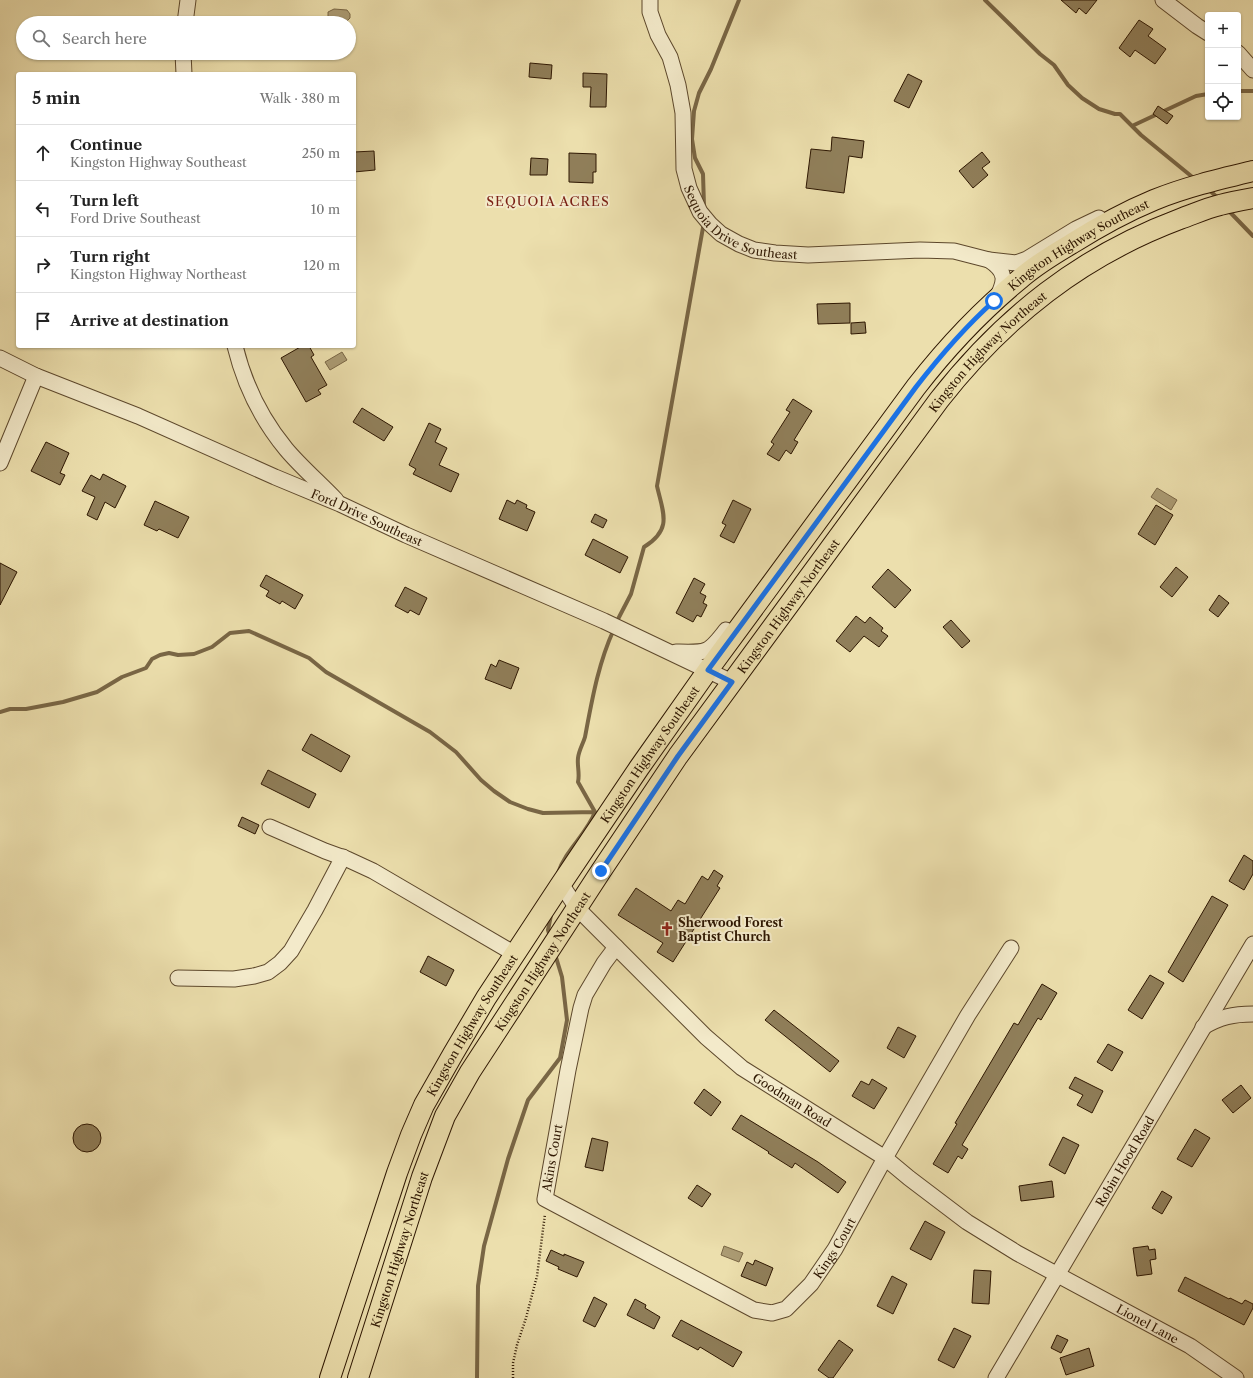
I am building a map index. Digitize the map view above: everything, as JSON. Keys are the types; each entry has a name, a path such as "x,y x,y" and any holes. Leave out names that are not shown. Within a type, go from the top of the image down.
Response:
{"main road":[{"name":"Kingston Highway Southeast","path":"330,1378 397,1173 421,1111 486,998 561,884 708,670 916,387 938,359 994,301 1022,277 1056,253 1115,218 1148,204 1217,179 1253,171"},
{"name":"Kingston Highway Northeast","path":"358,1378 422,1177 445,1116 470,1072 678,756 939,400 982,350 1016,316 1050,289 1089,263 1152,230 1219,205 1253,198"}],"street":[{"path":"186,16 188,0"},
{"name":"Sequoia Drive Southeast","path":"650,0 650,12 658,36 670,57 678,85 683,113 684,169 689,188 700,212 710,224 721,234 754,250 808,255 920,250 954,252 989,260 1016,263 1027,259 1083,225 1097,219 1148,204"},
{"path":"1163,0 1205,31"},
{"path":"183,60 184,72"},
{"path":"989,260 997,265 1002,272 1002,287 994,301"},
{"path":"235,348 239,363 253,396 267,423 287,450 340,504"},
{"name":"Ford Drive Southeast","path":"0,358 36,376 138,416 275,477 340,504 406,535 604,621 732,682"},
{"path":"0,463 36,376"},
{"path":"668,652 699,653 706,651 716,644 750,598 800,546"},
{"path":"270,827 325,851 343,857 373,872 516,954"},
{"path":"178,978 234,979 268,972 280,963 291,951 343,857"},
{"name":"Goodman Road","path":"561,884 577,908 706,1037 742,1068 885,1158 967,1222 1057,1274"},
{"name":"Robin Hood Road","path":"996,1378 1253,944"},
{"name":"Akins Court","path":"545,1199 568,1070 581,1008 585,995 604,963 616,947"},
{"name":"Kings Court","path":"545,1199 754,1310 772,1314 786,1309 811,1284 835,1249 885,1158 968,1015 1011,948"},
{"path":"1203,1027 1218,1018 1240,1014 1253,1014"},
{"name":"Lionel Lane","path":"1057,1274 1190,1346 1236,1378"}],"path":[{"name":"Akins Court","path":"513,1378 513,1363 517,1345 537,1276 545,1212 545,1199"}],"shaded area":[{"path":"334,9 347,10 350,16 328,16 328,12"},
{"path":"342,352 347,360 330,370 325,362"},
{"path":"1157,488 1177,500 1171,510 1151,497"},
{"path":"724,1246 743,1253 739,1262 721,1255"}],"building":[{"path":"1061,0 1097,0 1086,14 1079,8 1076,13"},
{"path":"1139,20 1153,29 1148,36 1166,49 1155,64 1135,50 1130,57 1119,48"},
{"path":"530,63 552,65 551,79 529,77"},
{"path":"583,73 607,74 606,107 590,107 591,87 583,87"},
{"path":"908,74 922,81 909,108 894,101"},
{"path":"1158,106 1173,116 1167,124 1153,114"},
{"path":"832,137 864,141 862,158 849,156 844,193 806,188 811,149 831,151"},
{"path":"374,151 375,170 356,172 356,152"},
{"path":"982,152 990,162 982,168 988,175 973,188 959,171"},
{"path":"569,153 596,154 596,172 593,172 593,183 569,182"},
{"path":"531,158 548,159 547,175 530,175"},
{"path":"850,303 850,323 818,324 817,304"},
{"path":"865,322 866,333 851,334 851,323"},
{"path":"298,348 310,348 314,355 311,357 327,385 318,390 321,394 306,402 281,358"},
{"path":"793,399 812,411 794,440 798,442 791,454 786,450 779,461 767,454 774,444 771,442 790,412 786,410"},
{"path":"362,408 393,427 384,441 353,422"},
{"path":"429,423 441,429 435,442 447,448 439,465 459,474 451,492 413,474 416,469 409,465"},
{"path":"46,442 69,453 60,473 65,475 60,485 31,471"},
{"path":"103,474 126,486 115,508 105,502 97,520 87,515 95,497 82,491 91,475 100,480"},
{"path":"507,500 515,504 517,500 527,505 526,508 535,512 527,531 499,519"},
{"path":"733,500 751,509 734,543 720,536 726,525 722,523"},
{"path":"155,501 189,517 178,538 159,529 157,531 144,525"},
{"path":"1156,505 1173,515 1155,545 1138,534"},
{"path":"595,514 607,520 603,528 591,522"},
{"path":"593,539 628,557 620,573 585,555"},
{"path":"0,563 17,572 0,605"},
{"path":"1176,567 1188,577 1172,597 1160,587"},
{"path":"888,569 911,590 895,608 872,587"},
{"path":"266,575 303,595 295,609 282,601 280,604 266,596 269,591 260,586"},
{"path":"694,578 705,584 700,593 706,596 703,603 707,605 701,617 697,615 693,622 676,613"},
{"path":"405,587 427,598 419,615 410,610 408,613 395,606"},
{"path":"1219,595 1229,603 1218,617 1209,610"},
{"path":"856,616 865,623 870,617 883,628 881,631 888,636 879,647 864,636 850,652 836,641"},
{"path":"951,620 970,641 962,648 943,627"},
{"path":"499,660 519,668 511,689 485,679 491,664 496,667"},
{"path":"311,734 350,756 341,772 302,750"},
{"path":"268,770 316,794 309,808 261,784"},
{"path":"242,817 259,825 255,834 238,826"},
{"path":"1244,855 1253,861 1253,874 1244,890 1229,881"},
{"name":"Sherwood Forest Baptist Church","path":"714,870 723,876 717,886 720,888 673,962 657,952 663,943 618,915 636,888 671,911 678,900 685,904 702,876 708,880"},
{"path":"1212,896 1228,905 1183,982 1168,972"},
{"path":"428,956 454,970 446,986 420,972"},
{"path":"1150,975 1164,983 1142,1019 1128,1010"},
{"path":"1042,984 1057,993 1041,1020 1038,1018 962,1145 968,1149 962,1159 958,1156 948,1173 933,1164 957,1124 955,1123 1014,1023 1018,1025"},
{"path":"774,1010 839,1061 830,1072 765,1020"},
{"path":"898,1027 916,1036 904,1058 887,1048"},
{"path":"1108,1044 1123,1052 1112,1071 1097,1062"},
{"path":"1075,1077 1103,1091 1092,1113 1077,1105 1083,1095 1069,1088"},
{"path":"872,1079 887,1088 874,1109 852,1096 861,1081 869,1085"},
{"path":"1241,1085 1251,1098 1233,1113 1222,1100"},
{"path":"704,1089 721,1102 711,1116 694,1103"},
{"path":"741,1115 818,1162 846,1182 838,1193 795,1163 792,1168 768,1153 769,1152 732,1129"},
{"path":"87,1124 97,1128 101,1138 97,1148 87,1152 77,1148 73,1138 77,1128"},
{"path":"1195,1129 1210,1138 1192,1167 1177,1159"},
{"path":"1063,1137 1079,1145 1065,1174 1049,1165"},
{"path":"592,1138 608,1142 603,1171 585,1167"},
{"path":"1052,1181 1054,1197 1021,1201 1019,1186"},
{"path":"697,1185 711,1194 702,1207 688,1198"},
{"path":"1162,1191 1172,1197 1162,1214 1152,1208"},
{"path":"925,1221 945,1232 931,1260 910,1249"},
{"path":"1148,1246 1149,1250 1155,1249 1156,1259 1150,1260 1152,1274 1137,1276 1133,1248"},
{"path":"551,1250 584,1262 577,1277 558,1269 559,1267 546,1261"},
{"path":"755,1260 773,1268 766,1286 741,1276 747,1262 753,1265"},
{"path":"974,1270 991,1271 989,1304 972,1303"},
{"path":"892,1276 907,1284 893,1314 877,1306"},
{"path":"1185,1277 1229,1299 1230,1298 1242,1304 1245,1300 1253,1304 1253,1308 1244,1325 1178,1291"},
{"path":"594,1297 607,1304 595,1327 583,1321"},
{"path":"635,1299 646,1305 645,1308 660,1317 654,1329 627,1315"},
{"path":"681,1320 742,1352 733,1367 700,1347 698,1350 672,1336"},
{"path":"954,1328 971,1336 954,1368 938,1360"},
{"path":"1057,1335 1068,1340 1061,1353 1051,1348"},
{"path":"839,1340 853,1350 833,1378 829,1378 818,1370"},
{"path":"1089,1348 1094,1366 1066,1375 1060,1358"}],"waterway":[{"path":"704,206 703,174 695,158 692,139 694,111 699,93 711,69 739,0"},
{"path":"985,0 1040,54 1054,65 1068,85 1082,98 1099,109 1120,114 1141,135 1196,180"},
{"path":"1241,91 1253,91"},
{"path":"1132,126 1196,96 1205,94"},
{"path":"1208,189 1219,199"},
{"path":"1227,209 1253,236"},
{"path":"616,623 631,594 644,547 659,534 664,520 657,486 704,222"},
{"path":"595,812 578,782 578,758 585,737 600,669 608,642 614,629"},
{"path":"0,712 10,709 26,709 63,702 97,692 122,677 146,668 152,659 160,655 169,653 178,655 194,654 212,647 230,633 249,631 309,658 326,672 430,732 456,752 481,780 510,802 543,813 595,812"},
{"path":"558,873 566,856 587,827 595,812"},
{"path":"550,937 548,930 551,915"},
{"path":"477,1378 478,1286 484,1246 508,1159 528,1100 560,1058 567,1020 562,977 555,954"}],"place":[{"name":"Sherwood Forest Baptist Church","path":"667,929"}],"district":[{"name":"SEQUOIA ACRES","path":"548,201"}],"route":[{"path":"601,871 678,756 732,682 708,670 916,387 938,359 994,301"}]}
